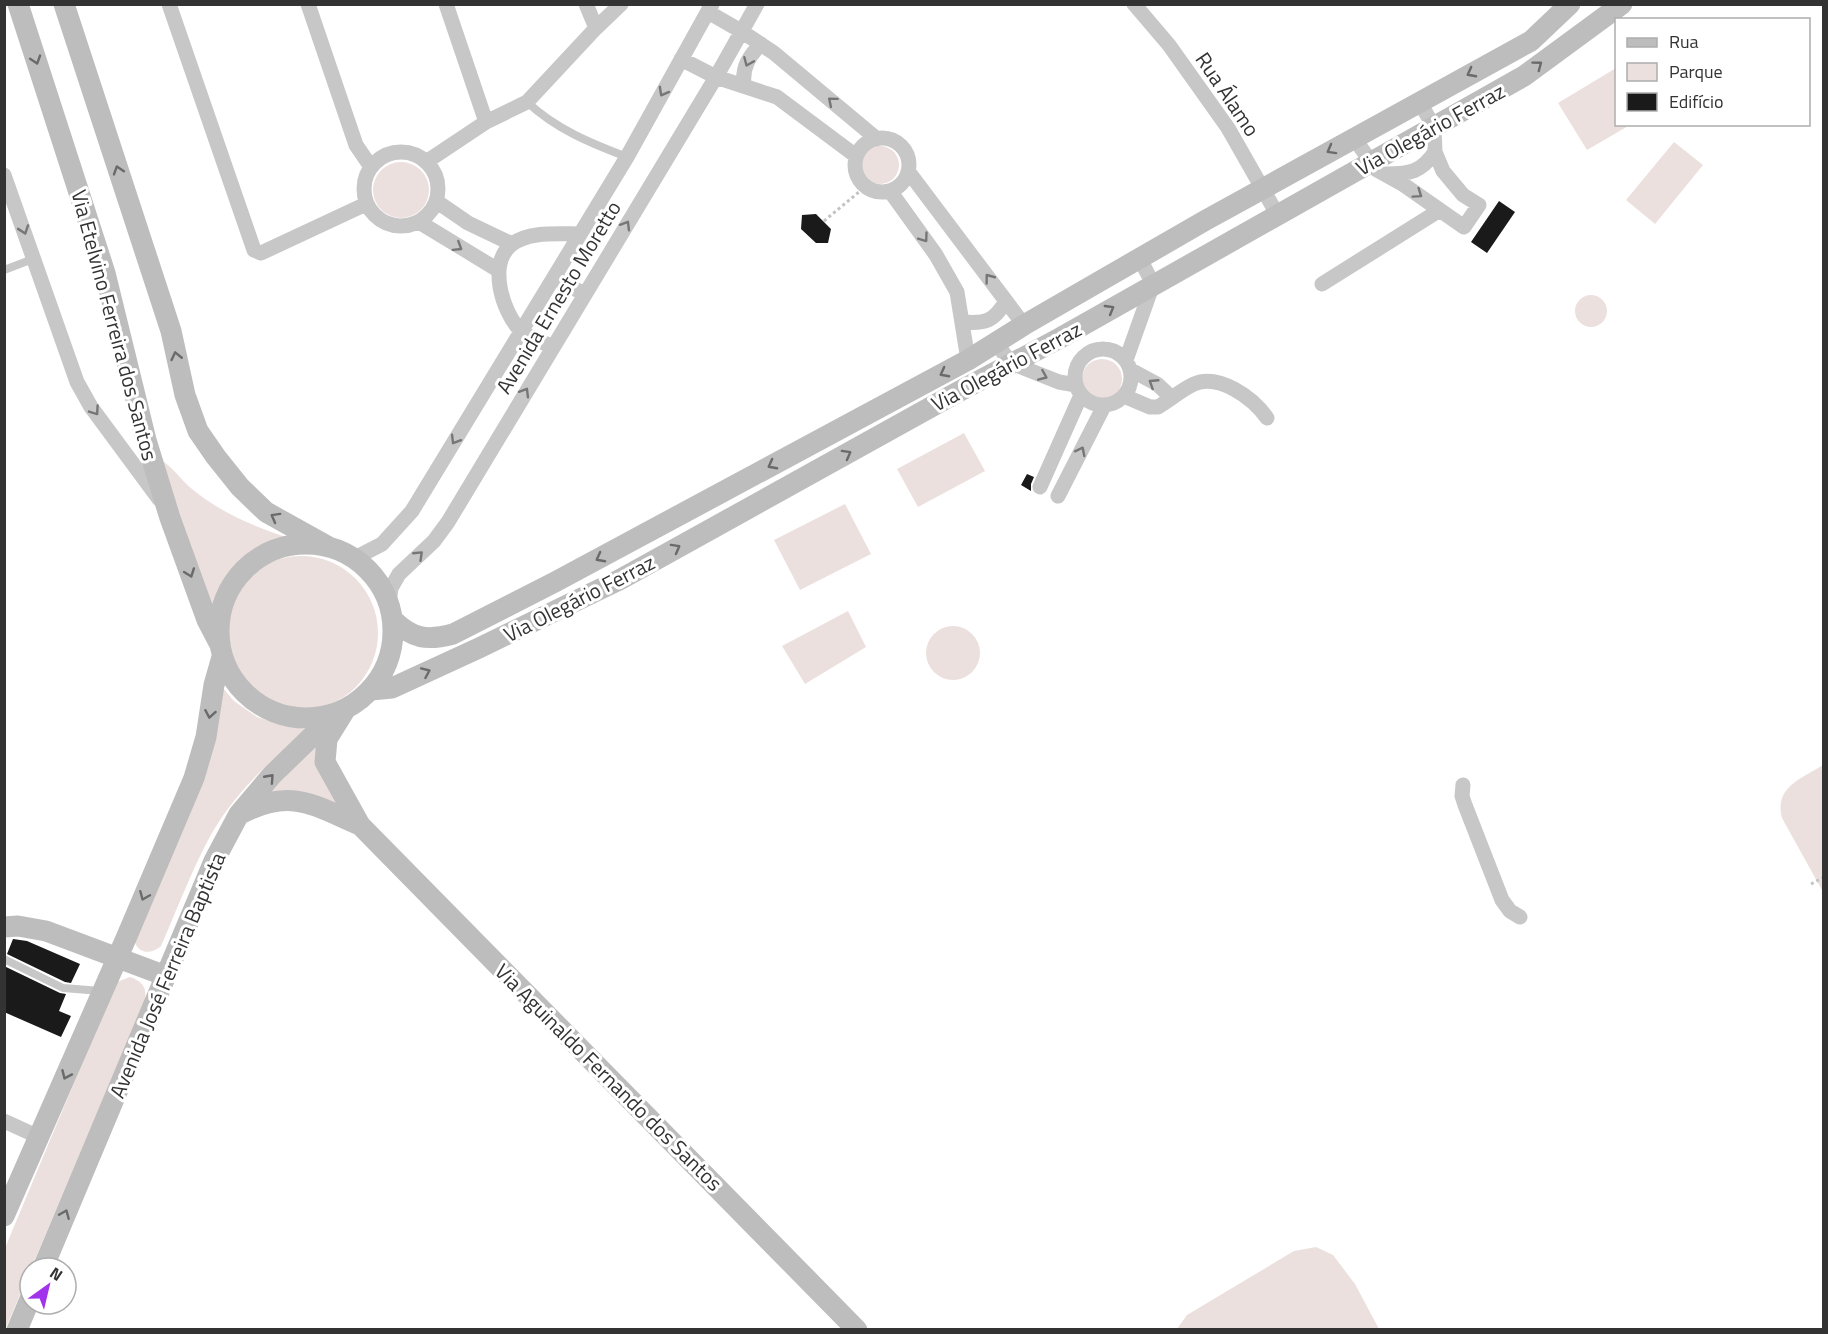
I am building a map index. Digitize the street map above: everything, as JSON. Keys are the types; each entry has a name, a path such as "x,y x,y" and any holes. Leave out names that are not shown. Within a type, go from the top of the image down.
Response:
{"main road":[{"name":"Via Etelvino Ferreira dos Santos","path":"18,4 105,273 147,440 170,518 220,650"},
{"name":"Via Etelvino Ferreira dos Santos","path":"64,4 171,331 185,395 198,431 240,487 266,512 327,546"},
{"name":"Via Olegário Ferraz","path":"391,611 406,633 435,639 453,634 555,582 968,360 1024,325 1262,188 1531,41 1570,4"},
{"name":"Via Olegário Ferraz","path":"371,690 392,688 621,579 1060,338 1277,214 1379,169 1434,127 1524,76 1622,4"},
{"path":"4,1216 194,778 206,737 220,650 219,619 226,593 238,575 267,552 284,546 305,543 327,546 355,558 371,572 382,587 391,611 393,642 388,664 371,690 361,700 326,716 298,718 271,711 253,700 240,688 227,668 220,650"},
{"name":"Avenida José Ferreira Baptista","path":"48,1256 214,861 239,814 272,775 341,711"},
{"name":"Via Aguinaldo Fernando dos Santos","path":"341,711 327,739 325,762 360,825 857,1329"},
{"name":"Via Aguinaldo Fernando dos Santos","path":"239,814 258,805 293,799 307,802 360,825"},
{"path":"4,927 18,926 46,931 166,976"}],"street":[{"path":"169,4 254,250 261,253 366,204"},
{"path":"308,4 356,145 371,167"},
{"path":"446,4 486,122"},
{"path":"586,4 596,28"},
{"path":"426,162 486,122 527,102 621,4"},
{"name":"Avenida Ernesto Moretto","path":"391,611 391,588 399,574 434,541 448,522 716,77 757,4"},
{"name":"Rua Álamo","path":"1134,4 1169,45 1228,128 1277,214"},
{"path":"710,8 761,44 877,139"},
{"name":"Avenida Ernesto Moretto","path":"355,558 382,544 412,512 627,157 710,8"},
{"path":"744,84 746,63 750,55 761,44"},
{"path":"681,59 716,77 744,84 777,97 856,156"},
{"path":"1353,137 1379,169 1464,227 1479,204 1463,195 1443,171 1435,152 1434,127 1419,101"},
{"path":"908,171 898,186 890,191 882,192 866,187 856,173 856,156 868,142 877,139 894,141 901,147 906,154 908,171 1024,325"},
{"path":"1379,169 1402,174 1416,171 1428,162 1435,152"},
{"path":"395,153 414,155 426,162 437,182 436,201 426,216 411,225 393,226 377,218 366,204 364,196 364,181 371,167 378,160 395,153"},
{"path":"4,175 77,382 91,407 155,491 170,518"},
{"path":"890,191 936,255 957,292 968,360"},
{"path":"436,201 468,223 512,244"},
{"path":"1322,284 1440,210"},
{"path":"419,222 498,270"},
{"path":"553,347 520,331 506,307 498,270 503,256 512,244 547,233 579,234"},
{"path":"482,262 495,237"},
{"path":"996,344 1011,363 1078,390 1090,402 1104,406 1113,404 1124,396 1132,381 1129,365 1153,284 1140,259"},
{"path":"554,277 584,294"},
{"path":"963,322 984,322 992,318 1006,301"},
{"path":"1040,487 1078,390 1075,373 1079,362 1086,354 1096,349 1118,352 1129,365 1172,398"},
{"path":"1124,396 1150,407 1158,407 1195,384 1206,381 1220,383 1259,406 1267,418"},
{"path":"1058,496 1104,406"},
{"path":"1463,785 1462,796 1465,805 1502,900 1510,911 1520,917"},
{"path":"4,1121 39,1137"}],"lane":[{"path":"527,102 540,114 582,140 627,157"},
{"path":"4,270 33,259"},
{"path":"4,958 63,988 103,991"}],"path":[{"path":"824,221 866,187"},
{"path":"1811,884 1824,877"}],"green space":[{"path":"1615,69 1615,126 1628,126 1587,150 1558,103"},
{"path":"1674,142 1703,165 1655,224 1626,200"},
{"path":"880,146 887,147 893,152 898,158 898,172 893,178 887,183 880,184 873,183 867,178 862,172 861,165 862,158 867,152 873,147"},
{"path":"401,162 412,164 421,170 427,179 429,190 427,201 421,210 412,216 401,218 390,216 381,210 375,201 373,190 375,179 381,170 390,164"},
{"path":"1591,295 1602,300 1607,311 1602,322 1591,327 1580,322 1575,311 1580,300"},
{"path":"1102,359 1110,360 1116,365 1121,371 1121,387 1116,393 1110,398 1102,399 1094,398 1088,393 1083,387 1082,379 1083,371 1088,365 1094,360"},
{"path":"964,433 985,471 918,507 897,469"},
{"path":"161,460 192,489 216,506 254,525 295,540 262,550 240,564 224,585 210,617"},
{"path":"845,504 871,554 800,590 774,540"},
{"path":"301,556 330,562 344,569 355,579 365,590 372,604 378,633 372,662 365,676 355,687 344,697 330,704 301,710 272,704 258,697 247,687 237,676 230,662 224,633 230,604 237,590 247,579 258,569 272,562"},
{"path":"848,611 866,647 805,684 782,646"},
{"path":"948,626 958,626 968,630 976,638 980,653 976,668 968,676 958,680 948,680 938,676 930,668 926,658 926,648 930,638 938,630"},
{"path":"222,687 234,701 257,717 284,726 298,726 304,729 304,733 261,771 235,799 213,831 198,860 161,946 153,951 145,952 138,948 134,940"},
{"path":"316,745 318,770 338,799 337,804 264,796"},
{"path":"1823,765 1823,892 1782,818 1781,807 1782,799 1791,785"},
{"path":"130,977 138,980 143,985 145,1000 36,1256 18,1256 18,1299 5,1330 5,1248 117,982"},
{"path":"1316,1247 1333,1255 1355,1284 1379,1329 1177,1329 1187,1315 1294,1251"}],"building":[{"path":"1499,201 1515,212 1487,253 1471,242"},
{"path":"816,214 831,229 828,243 816,243 801,229 802,215"},
{"path":"1027,474 1034,477 1031,491 1021,485"},
{"path":"13,939 27,941 80,964 71,983 7,954"},
{"path":"4,966 66,994 59,1011 71,1016 61,1037 4,1012"}]}
